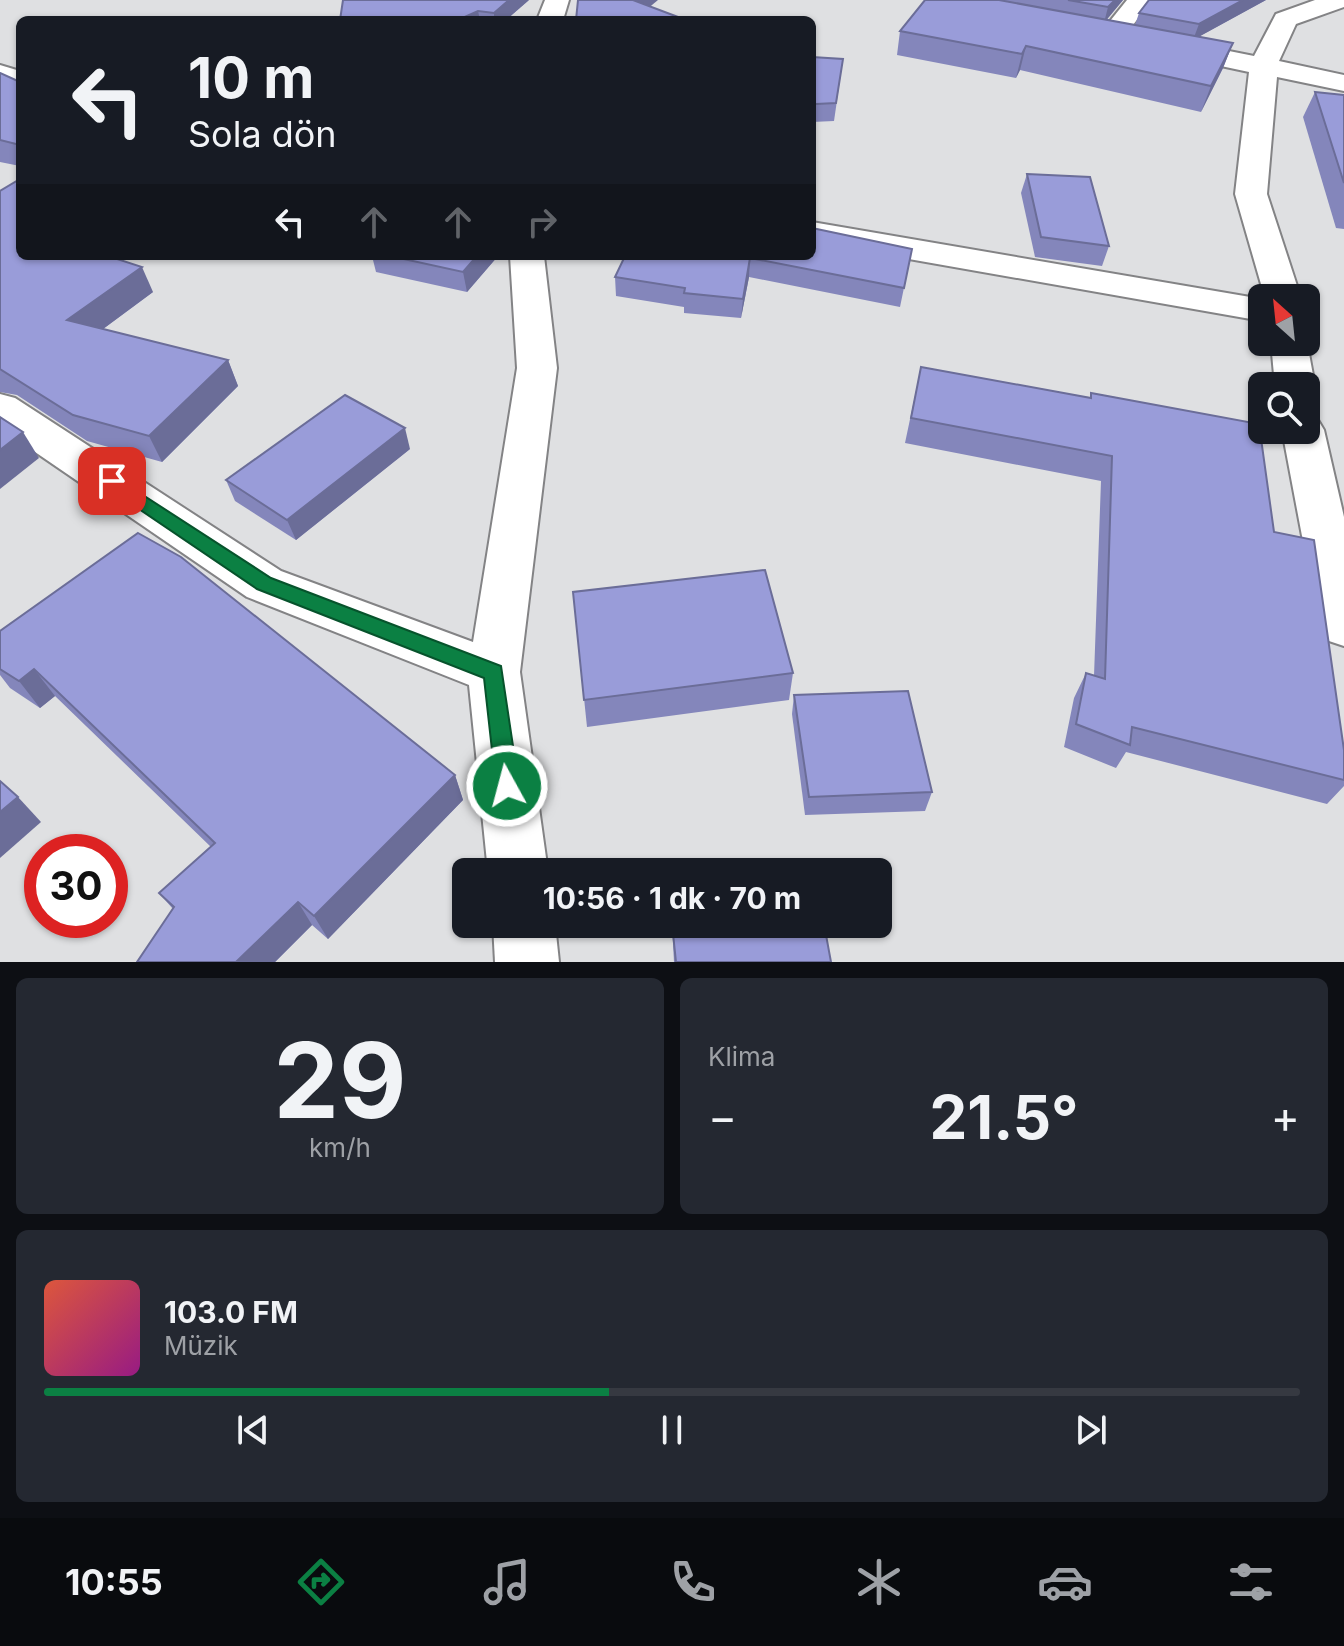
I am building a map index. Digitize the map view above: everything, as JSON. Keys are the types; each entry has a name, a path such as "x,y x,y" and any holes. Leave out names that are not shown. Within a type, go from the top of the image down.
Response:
{"street":[{"path":"1111,36 1140,0"},
{"path":"1279,284 1251,194 1264,64 1285,19 1339,0"},
{"path":"1079,30 1264,64 1344,83"},
{"path":"816,233 1248,308"},
{"path":"516,858 494,672 537,368 527,260"},
{"path":"0,408 264,584 494,672"},
{"path":"1308,444 1332,516 1344,626"},
{"path":"525,938 527,962"}],"building":[{"path":"343,0 509,0 494,13 478,11 467,16 341,16"},
{"path":"578,0 633,0 675,16 576,16"},
{"path":"925,0 999,0 1233,43 1211,86 1026,46 1022,54 900,31"},
{"path":"1068,0 1115,0 1108,7"},
{"path":"1149,0 1243,0 1199,24 1139,13"},
{"path":"816,57 843,59 836,103 816,104"},
{"path":"0,73 16,80 16,144 0,140"},
{"path":"1315,92 1344,95 1344,183"},
{"path":"1027,174 1090,177 1109,246 1041,237"},
{"path":"16,181 16,260 120,260 142,267 67,320 228,360 149,436 73,415 0,369 0,191"},
{"path":"816,229 912,249 904,288 760,260 816,260"},
{"path":"408,260 474,260 463,272"},
{"path":"623,260 750,260 743,299 684,293 685,288 615,277"},
{"path":"921,367 1091,398 1091,393 1248,422 1248,444 1262,444 1274,532 1314,540 1344,750 1344,780 1132,727 1130,745 1076,724 1086,673 1105,679 1112,456 911,418"},
{"path":"345,395 405,428 287,520 226,480"},
{"path":"0,417 23,432 0,450"},
{"path":"138,533 181,557 455,775 314,916 298,902 236,962 137,962 174,907 159,893 215,843 34,669 19,681 0,669 0,631"},
{"path":"765,570 793,673 584,700 573,592"},
{"path":"908,691 932,792 809,797 794,695"},
{"path":"0,781 18,797 0,812"},
{"path":"673,938 827,938 831,962 676,962"}],"route":[{"path":"112,481 264,584 494,672 507,786"}]}
